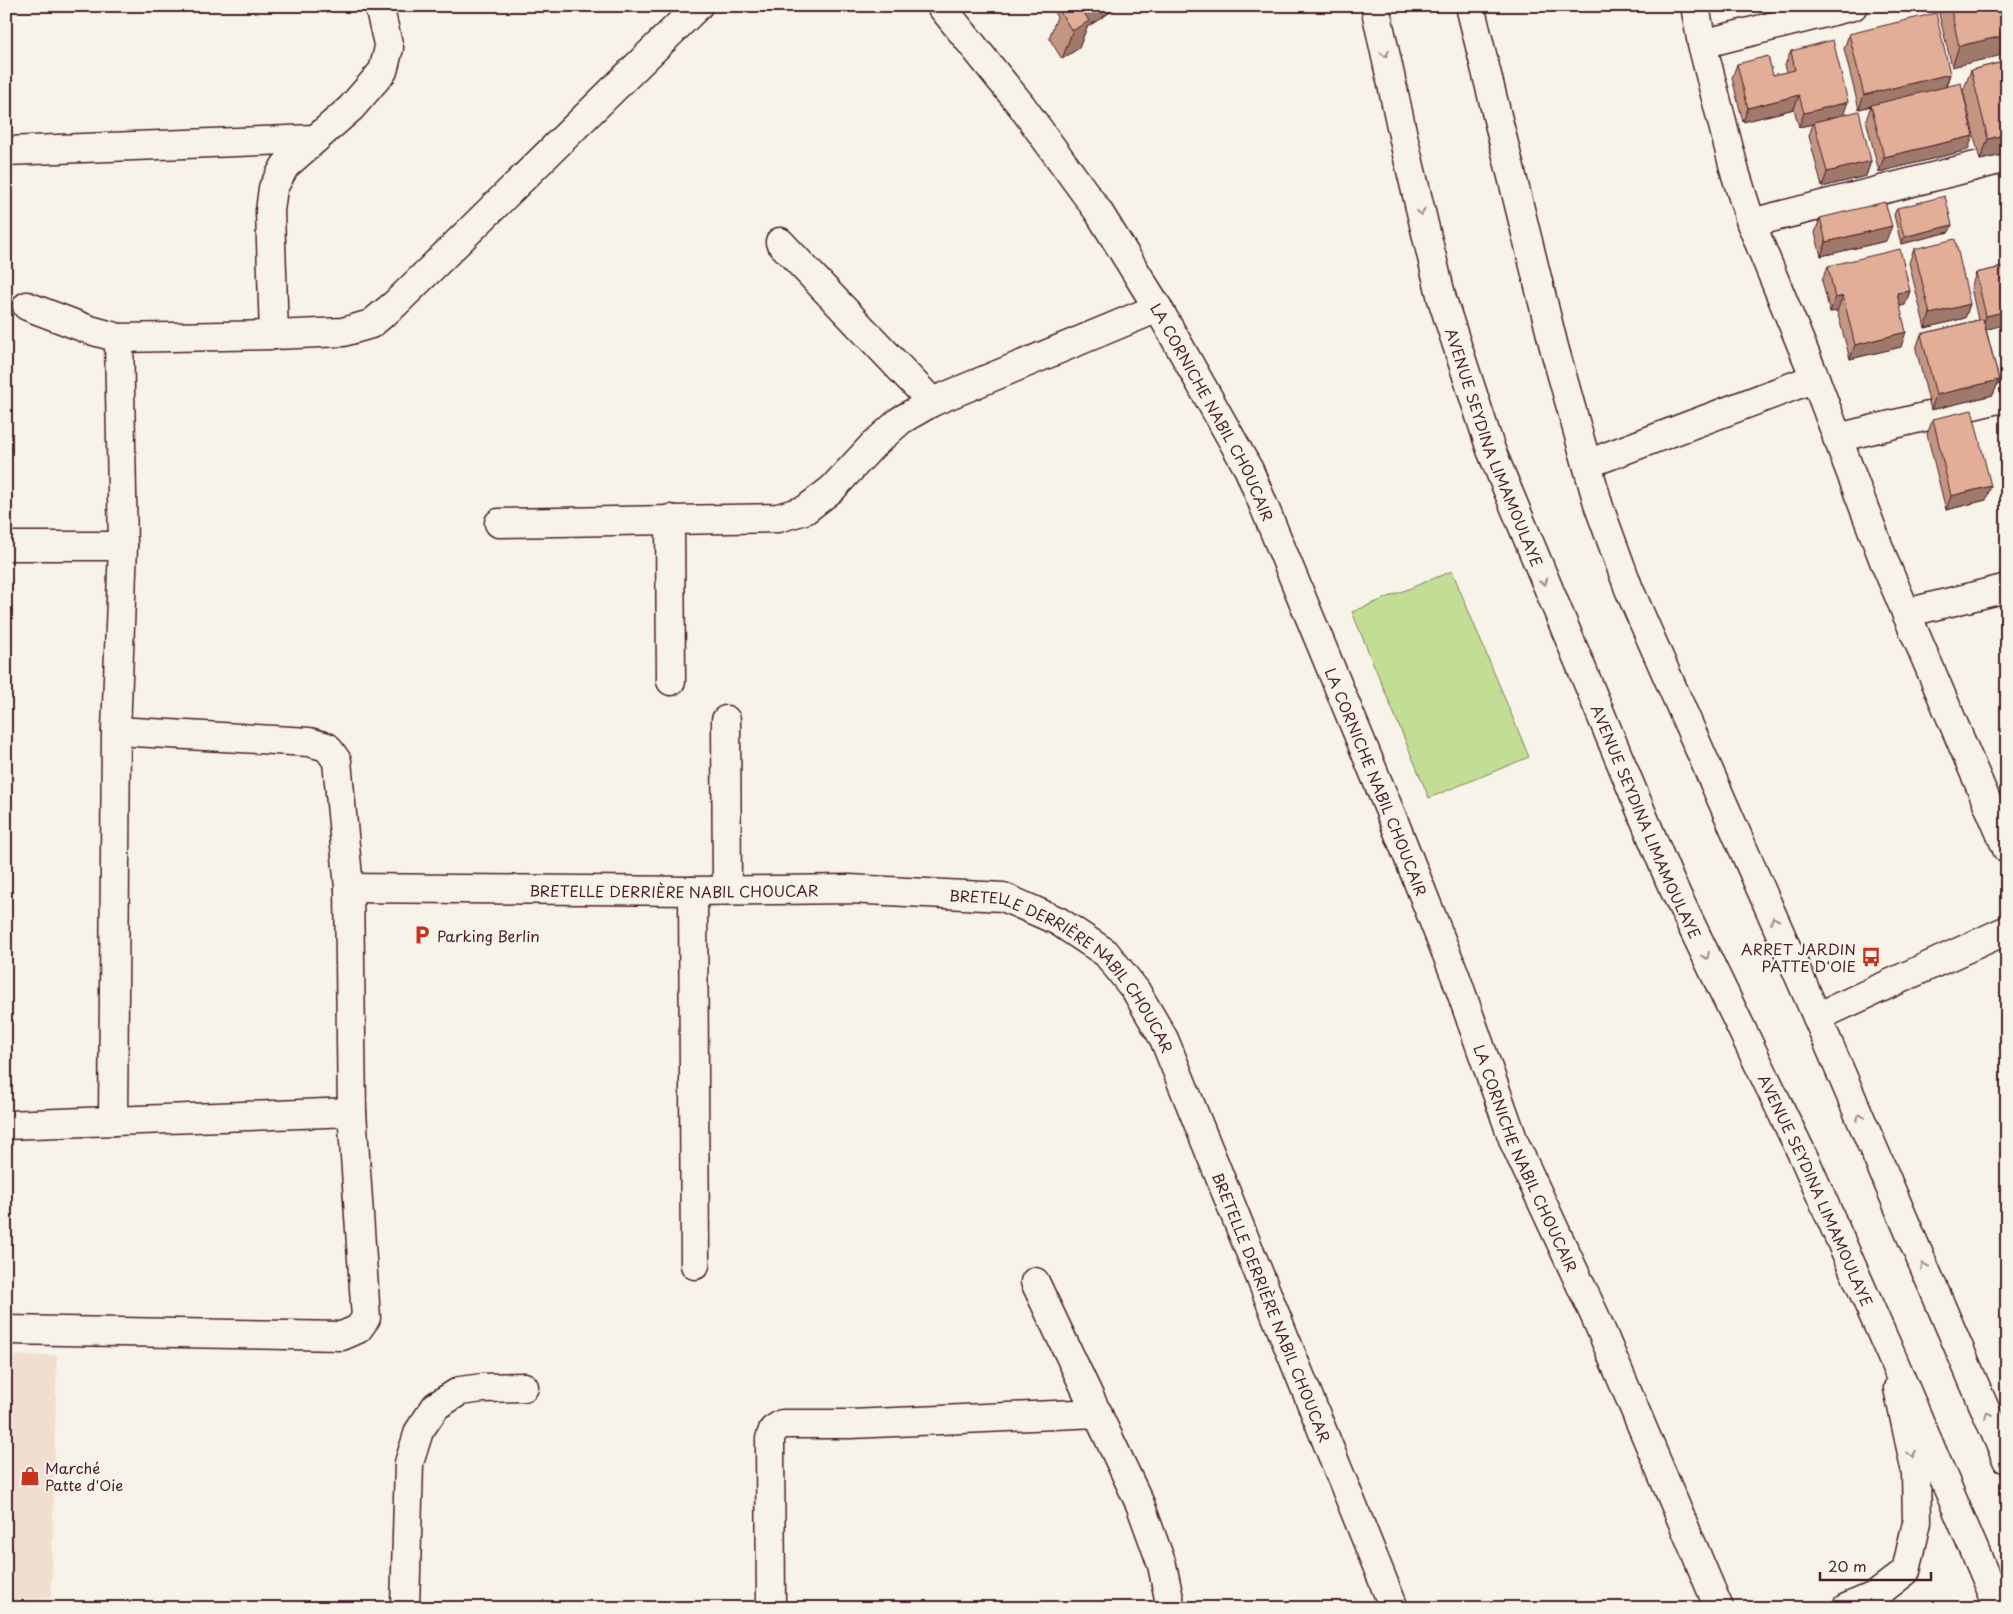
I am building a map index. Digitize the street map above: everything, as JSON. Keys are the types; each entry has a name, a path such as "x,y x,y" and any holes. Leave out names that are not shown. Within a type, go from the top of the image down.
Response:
{"main road":[{"path":"274,335 270,211 273,188 285,166 350,108 383,71 389,48 380,6"},
{"path":"27,306 90,330 119,338 343,332 371,324 395,304 698,6"},
{"name":"LA CORNICHE NABIL CHOUCAIR","path":"941,6 1021,105 1098,211 1158,308 1253,479 1418,881 1455,975 1514,1142 1595,1316 1719,1608"},
{"name":"AVENUE SEYDINA LIMAMOULAYE","path":"1375,6 1407,154 1442,299 1491,450 1670,882 1804,1160 1891,1355 1999,1608"},
{"path":"1470,6 1554,347 1599,507 1629,589 1817,1017 2007,1460"},
{"path":"1696,6 1702,44 1735,172 1751,223 1815,378 1880,552 2007,849"},
{"path":"1702,44 1853,6"},
{"path":"6,151 315,139"},
{"path":"1751,223 2007,158"},
{"path":"780,242 932,402"},
{"path":"499,523 778,518 805,510 832,489 873,445 901,420 932,402 1158,308"},
{"path":"113,1120 116,731 123,546 119,338"},
{"path":"1587,464 1815,378"},
{"path":"1837,438 2007,397"},
{"path":"670,519 671,681"},
{"path":"6,546 123,546"},
{"path":"1906,613 2007,588"},
{"path":"726,720 727,890"},
{"path":"6,1330 342,1336 358,1329 366,1318 352,1112 349,888 337,762 327,748 309,742 116,731"},
{"name":"BRETELLE DERRIÈRE NABIL CHOUCAR","path":"349,888 693,891 849,889 1003,897 1058,921 1106,953 1136,991 1164,1039 1394,1608"},
{"path":"693,891 695,1265"},
{"path":"1817,1017 2007,930"},
{"path":"6,1125 352,1112"},
{"path":"1035,1282 1140,1504 1162,1565 1171,1608"},
{"path":"1846,1608 1874,1596 1906,1571 1917,1522 1916,1472 1891,1355"},
{"path":"405,1608 409,1462 419,1431 436,1406 460,1391 483,1388 524,1387"},
{"path":"772,1608 770,1439 773,1430 782,1424 851,1424 1098,1414"}],"shaded area":[{"name":"Marché Patte d'Oie","path":"57,1355 51,1598 9,1600 6,1595 6,1356"}],"green space":[{"path":"1452,571 1529,757 1429,798 1352,612"}],"building":[{"path":"1066,6 1085,6 1081,8 1089,21 1072,31 1059,10"},
{"path":"1950,6 2007,6 2007,35 1959,46"},
{"path":"1936,13 1950,74 1864,95 1849,34"},
{"path":"1833,40 1848,102 1804,113 1799,95 1748,108 1737,64 1768,56 1773,75 1795,70 1791,51"},
{"path":"2007,61 2007,134 1988,139 1971,70"},
{"path":"1961,83 1973,136 1884,157 1871,105"},
{"path":"1859,111 1871,161 1827,172 1814,122"},
{"path":"1945,196 1952,225 1904,237 1897,208"},
{"path":"1885,202 1892,226 1826,242 1820,218"},
{"path":"1955,239 1970,304 1930,314 1914,249"},
{"path":"1900,249 1910,291 1897,293 1906,332 1855,345 1843,296 1835,298 1828,266"},
{"path":"2007,266 2007,311 1986,316 1976,273"},
{"path":"1983,319 1999,380 1936,395 1921,334"},
{"path":"1972,410 1991,486 1951,496 1933,419"}],"place":[{"name":"Parking Berlin","path":"422,935"},
{"name":"ARRET JARDIN PATTE D'OIE","path":"1871,957"},
{"name":"Marché Patte d'Oie","path":"30,1476"}]}
